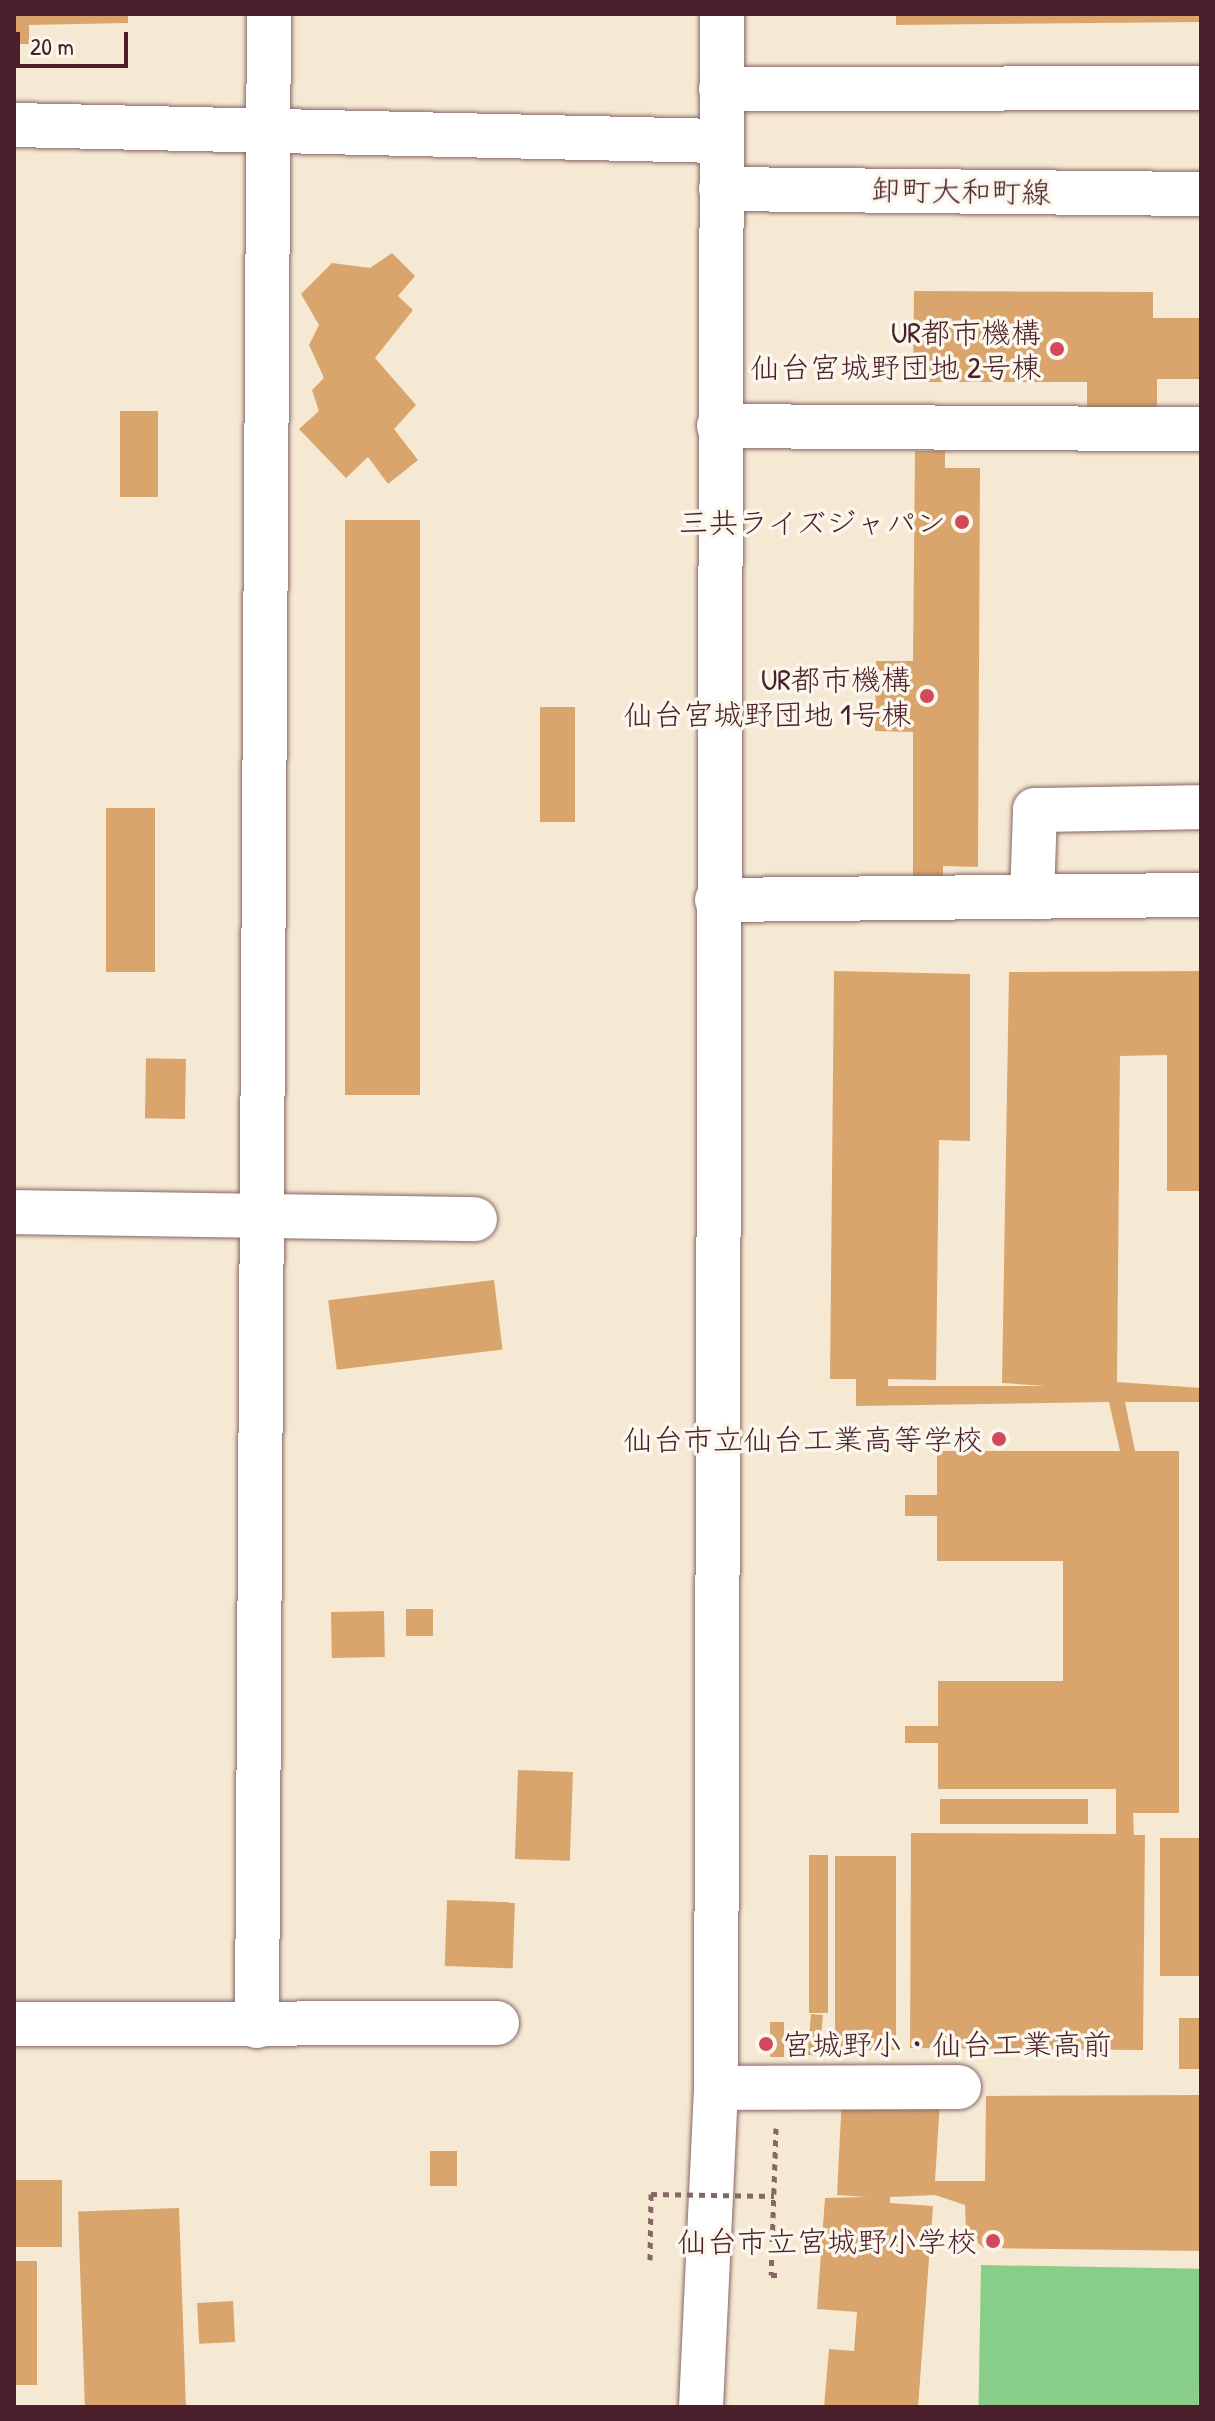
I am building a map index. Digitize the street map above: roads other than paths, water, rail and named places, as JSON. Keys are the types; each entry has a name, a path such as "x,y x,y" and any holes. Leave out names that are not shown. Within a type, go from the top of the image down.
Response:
{"street":[{"path":"257,2026 269,14"},
{"path":"701,2407 716,2088 717,900 722,14"},
{"path":"721,89 1201,88"},
{"path":"14,125 721,141"},
{"name":"卸町大和町線","path":"721,189 1201,194"},
{"path":"719,426 1201,429"},
{"path":"1032,897 1035,810 1201,807"},
{"path":"717,900 1201,895"},
{"path":"14,1212 475,1219"},
{"path":"14,2024 257,2026 497,2023"},
{"path":"716,2088 959,2087"}],"place":[{"name":"UR都市機構 仙台宮城野団地 2号棟","path":"1057,349"},
{"name":"三共ライズジャパン","path":"962,522"},
{"name":"UR都市機構 仙台宮城野団地 1号棟","path":"927,696"},
{"name":"仙台市立仙台工業高等学校","path":"999,1439"},
{"name":"宮城野小・仙台工業高前","path":"766,2044"},
{"name":"仙台市立宮城野小学校","path":"993,2241"}]}
